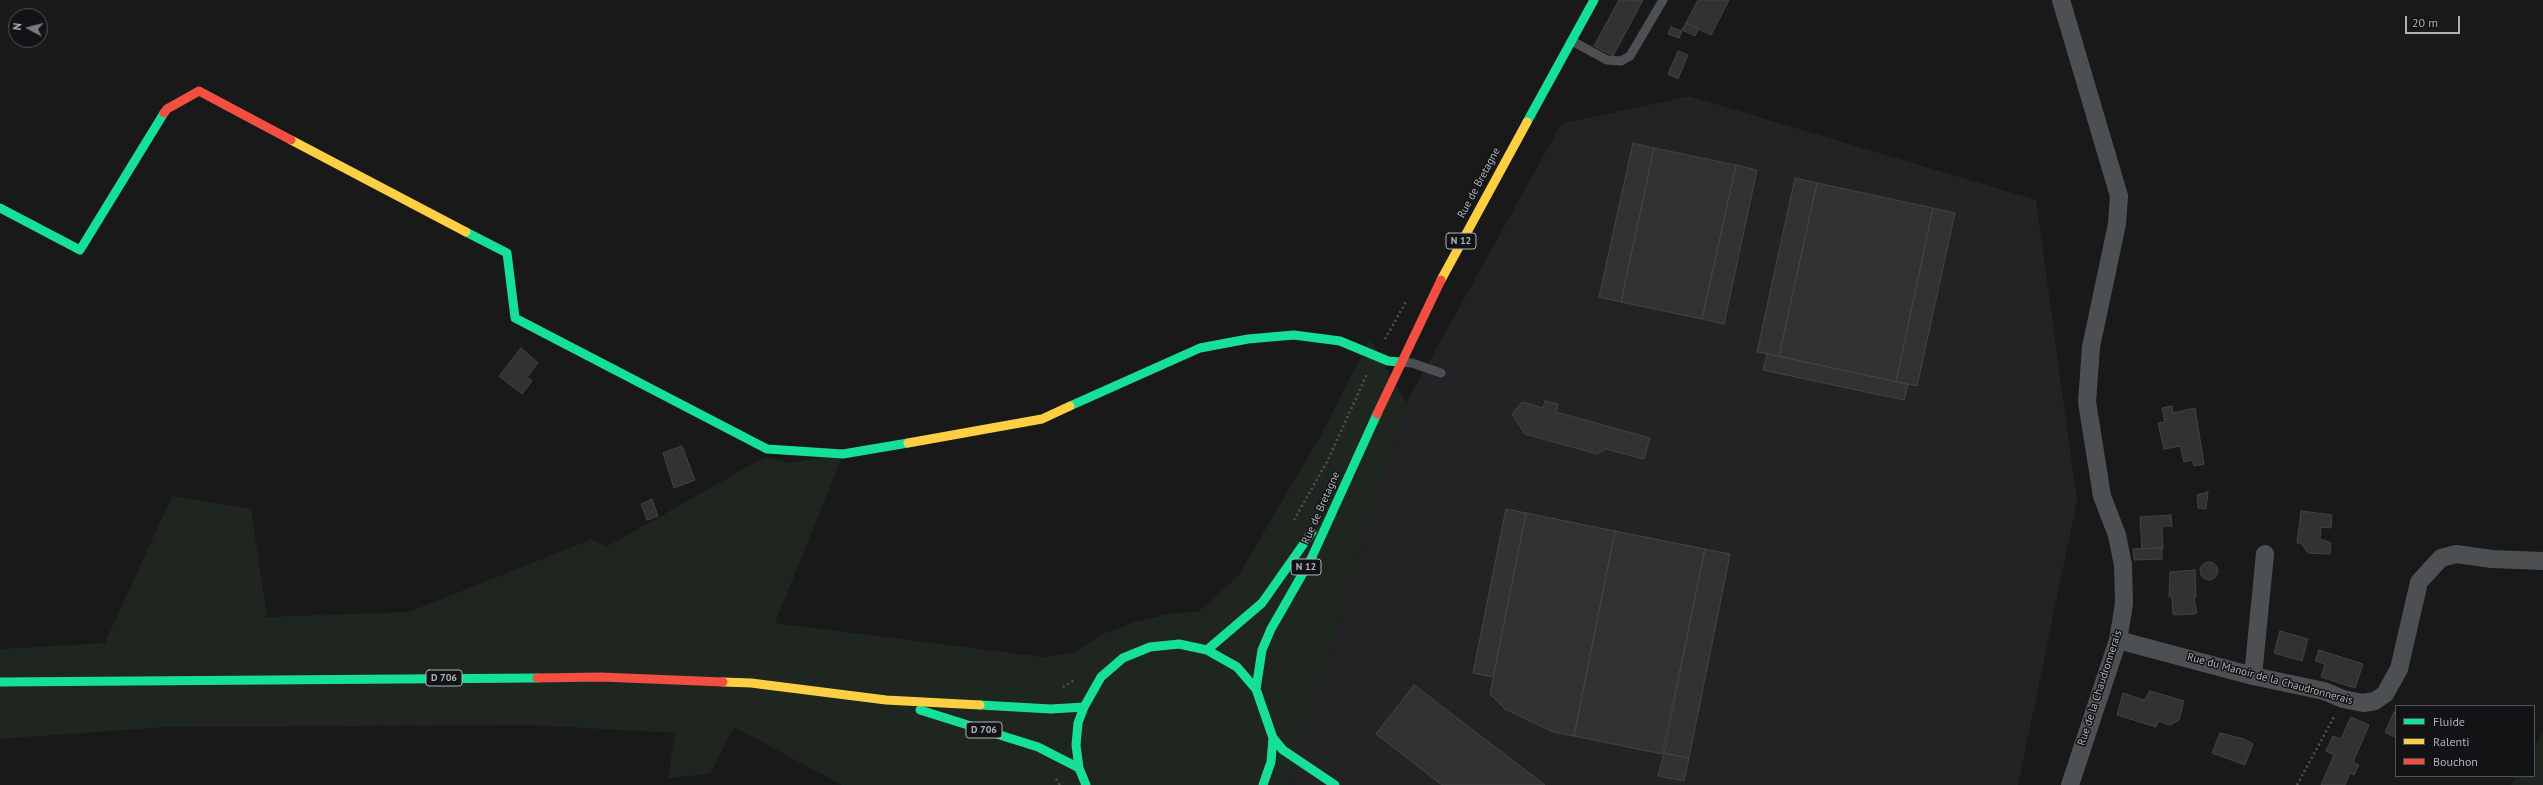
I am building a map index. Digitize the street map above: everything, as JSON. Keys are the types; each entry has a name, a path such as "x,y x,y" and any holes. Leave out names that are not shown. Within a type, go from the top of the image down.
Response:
{"main road":[{"name":"Rue de Bretagne","path":"1256,689 1262,650 1271,629 1311,558 1400,362 1464,235 1594,0"},
{"path":"0,208 80,250 167,109 199,91 507,253 515,318 767,449 843,454 1042,419 1133,376 1200,348 1248,339 1294,335 1340,340 1376,354 1388,361 1400,362"},
{"name":"Rue de Bretagne","path":"1207,650 1262,603 1317,524 1361,446"},
{"path":"1086,785 1079,768 1076,746 1078,723 1084,707 1101,677 1123,658 1150,647 1179,644 1207,650 1237,667 1256,689 1273,738 1283,750 1335,785"},
{"name":"D 706","path":"0,682 601,677 751,683 886,700 1051,709 1084,707"},
{"name":"D 706","path":"886,700 1038,747 1079,768"},
{"path":"1263,785 1271,762 1273,738"}],"street":[{"name":"Rue de la Chaudronnerais","path":"2060,0 2119,196 2117,224 2091,347 2088,402 2102,496 2117,535 2123,565 2124,604 2118,640 2070,785"},
{"path":"2253,676 2265,554"},
{"name":"Rue du Manoir de la Chaudronnerais","path":"2118,640 2253,676 2324,691 2343,699 2363,703 2375,701 2385,694 2392,684 2401,663 2419,582 2441,558 2456,554 2492,559 2543,560"}],"lane":[{"path":"1572,41 1607,60 1621,61 1630,56 1663,0"},
{"path":"1400,362 1412,363 1441,373"}],"path":[{"path":"1291,525 1312,492 1376,354 1410,293"},
{"path":"1051,709 1057,691 1082,673"},
{"path":"2297,785 2343,699"},
{"path":"1049,775 1055,778 1060,785"}],"shaded area":[{"path":"1689,96 2036,200 2077,501 2018,785 1288,785 1406,403 1561,124"},
{"path":"1370,339 1406,403 1288,785 842,785 734,727 710,774 668,778 675,733 530,725 167,727 0,739 0,649 105,643 172,496 251,509 267,617 409,612 592,539 606,547 765,457 791,463 843,454 775,623 1042,657 1075,652 1100,635 1135,622 1172,613 1198,612 1238,576 1321,435"},
{"path":"2543,733 2543,785 2511,785 2515,777 2535,777 2535,745"}],"building":[{"path":"1619,0 1643,0 1613,56 1594,46"},
{"path":"1698,0 1729,0 1711,35 1686,23"},
{"path":"1686,23 1699,29 1695,36 1682,30"},
{"path":"1671,27 1682,31 1679,38 1668,34"},
{"path":"1678,51 1688,55 1678,79 1668,74"},
{"path":"1633,143 1654,148 1621,302 1599,297"},
{"path":"1654,148 1736,165 1702,319 1621,302"},
{"path":"1736,165 1757,170 1724,324 1702,319"},
{"path":"1795,178 1817,183 1779,356 1757,352"},
{"path":"1817,183 1933,208 1896,382 1779,356"},
{"path":"1933,208 1955,213 1917,386 1896,382"},
{"path":"521,348 538,363 527,377 532,381 522,394 499,376"},
{"path":"1767,354 1908,384 1904,400 1763,370"},
{"path":"1545,401 1558,404 1556,412 1650,438 1644,459 1606,449 1597,454 1525,434 1512,414 1522,402 1543,408"},
{"path":"2172,406 2173,413 2195,408 2204,464 2194,466 2192,460 2184,462 2180,446 2164,449 2158,423 2165,422 2162,408"},
{"path":"682,446 695,480 674,488 663,453"},
{"path":"2208,492 2206,509 2198,508 2197,495"},
{"path":"652,499 658,516 647,520 641,504"},
{"path":"1506,509 1526,513 1493,677 1473,673"},
{"path":"2301,511 2332,515 2331,528 2321,527 2320,539 2331,543 2330,554 2308,553 2301,543 2297,543"},
{"path":"1526,513 1615,531 1574,736 1553,732 1505,709 1490,694"},
{"path":"2171,515 2172,526 2162,526 2163,548 2142,549 2140,517"},
{"path":"1615,531 1705,549 1662,754 1574,736"},
{"path":"2162,548 2162,559 2134,560 2133,549"},
{"path":"1705,549 1730,554 1689,758 1664,753"},
{"path":"2209,562 2215,565 2218,571 2215,577 2209,580 2203,577 2200,571 2203,565"},
{"path":"2195,570 2196,597 2194,599 2197,612 2195,614 2175,615 2173,614 2172,597 2169,597 2170,572"},
{"path":"2280,631 2308,639 2302,661 2274,653"},
{"path":"2319,650 2363,664 2355,688 2321,677 2325,664 2315,661"},
{"path":"1414,685 1545,785 1442,785 1376,734"},
{"path":"2150,691 2184,701 2179,720 2170,725 2158,721 2156,727 2117,715 2123,693 2144,700"},
{"path":"2394,712 2395,737 2385,732"},
{"path":"2351,717 2369,725 2353,762 2359,765 2354,775 2350,773 2345,785 2321,785 2334,755 2326,751 2333,736 2341,739"},
{"path":"2220,733 2244,739 2253,744 2245,765 2212,753"},
{"path":"1664,753 1689,758 1684,781 1658,776"}],"traffic: fast":[{"path":"1527,122 1594,0"},
{"path":"0,208 80,250 164,113"},
{"path":"466,232 507,253 515,318 767,449 843,454 908,443"},
{"path":"1070,406 1200,348 1248,339 1294,335 1340,341 1388,361 1400,362"},
{"path":"1256,689 1262,650 1271,629 1311,559 1377,414"},
{"path":"1207,650 1262,603 1312,532"},
{"path":"1086,785 1079,768 1076,745 1078,723 1084,707 1101,677 1123,658 1150,647 1179,644 1207,650 1237,667 1256,689 1273,738 1271,762 1263,785"},
{"path":"0,682 537,678"},
{"path":"980,705 1051,709 1084,707"},
{"path":"920,710 1038,747 1079,768"},
{"path":"1273,738 1283,750 1335,785"}],"traffic: slow":[{"path":"1441,280 1527,122"},
{"path":"291,140 466,232"},
{"path":"908,443 1042,419 1070,406"},
{"path":"723,682 751,683 886,700 980,705"}],"traffic: jam":[{"path":"164,113 167,109 199,91 291,140"},
{"path":"1377,414 1441,280"},
{"path":"537,678 601,677 723,682"}]}
